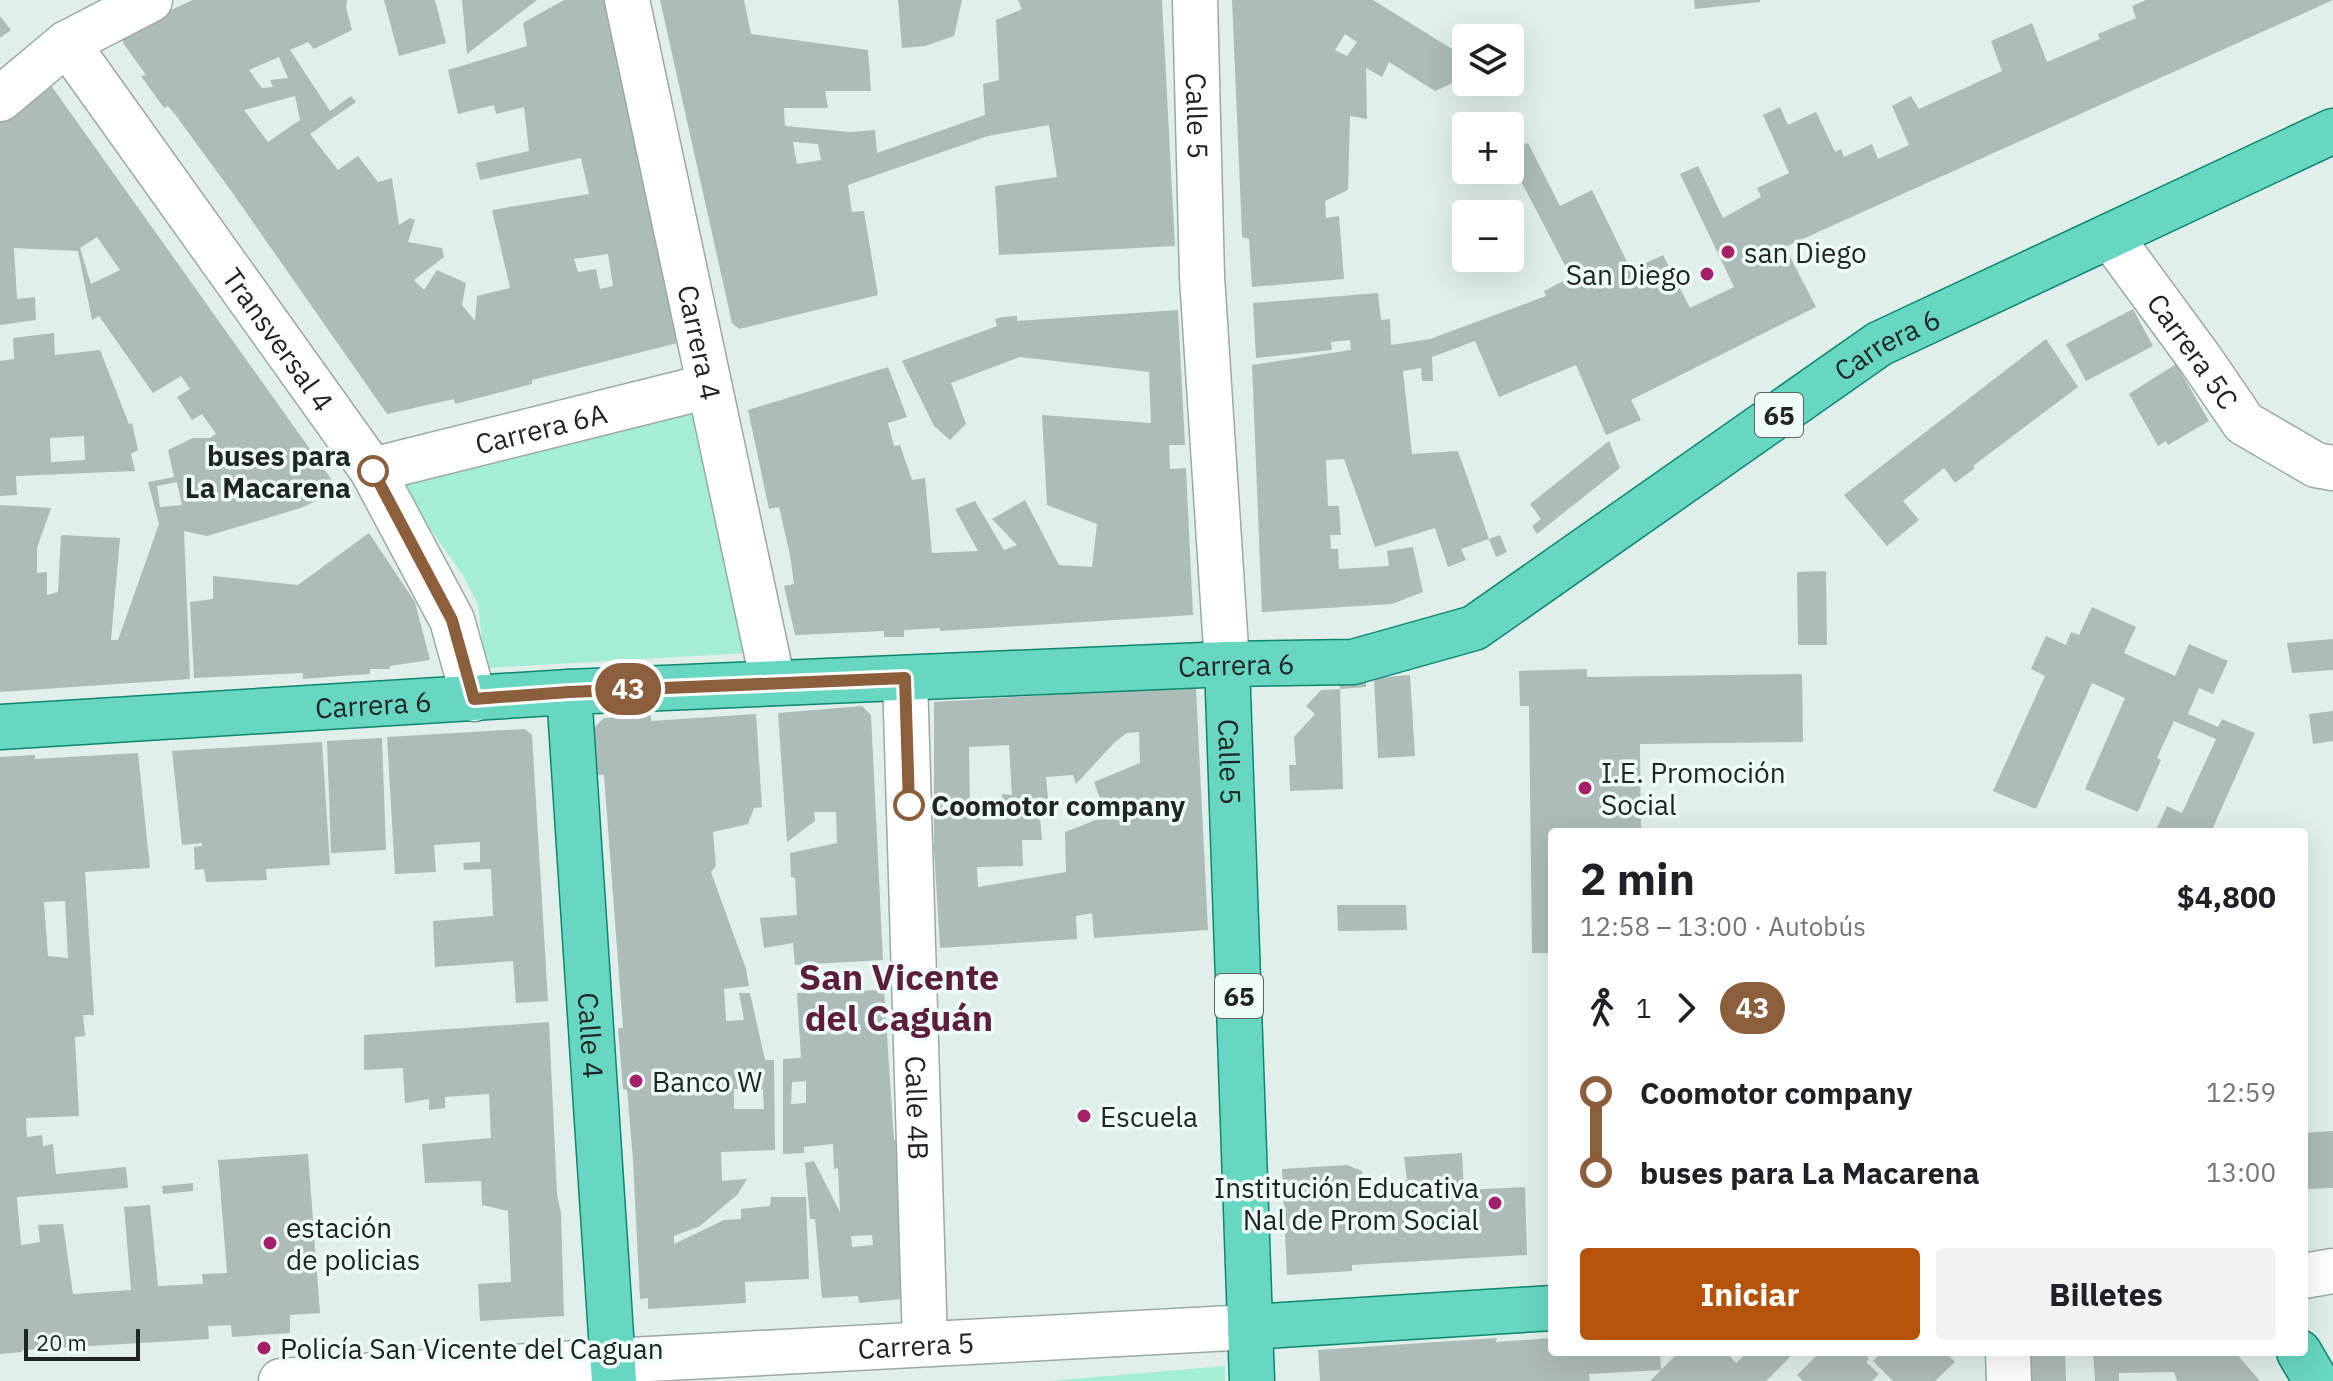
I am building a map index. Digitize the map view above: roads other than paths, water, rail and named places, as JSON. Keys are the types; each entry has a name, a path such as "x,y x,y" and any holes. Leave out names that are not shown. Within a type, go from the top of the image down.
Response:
{"main road":[{"name":"Carrera 6","path":"0,727 569,692 1227,664 1353,662 1474,628 1879,344 2333,131"},
{"name":"Calle 5","path":"1227,664 1252,1381"},
{"name":"Calle 4","path":"569,692 613,1371"},
{"name":"Carrera 5","path":"1250,1327 1548,1308"},
{"path":"2301,1356 2316,1381"}],"street":[{"path":"0,99 67,43 150,0"},
{"name":"Carrera 4","path":"627,0 773,683"},
{"name":"Calle 5","path":"1195,0 1202,277 1227,664"},
{"name":"Transversal 4","path":"67,43 372,470 452,620 474,699"},
{"name":"Carrera 5C","path":"2110,236 2244,423 2316,465 2333,468"},
{"name":"Carrera 6A","path":"372,470 709,386"},
{"name":"Calle 4B","path":"905,678 925,1344"},
{"path":"2308,1275 2333,1271"},
{"name":"Carrera 5","path":"281,1381 613,1371 925,1344 1250,1327"},
{"path":"2008,1356 2009,1381"}],"place":[{"name":"san Diego","path":"1728,252"},
{"name":"San Diego","path":"1707,274"},
{"name":"buses para La Macarena","path":"373,471"},
{"name":"I.E. Promoción Social","path":"1585,788"},
{"name":"Coomotor company","path":"909,805"},
{"name":"Banco W","path":"636,1081"},
{"name":"Escuela","path":"1084,1116"},
{"name":"Institución Educativa Nal de Prom Social","path":"1495,1203"},
{"name":"estación de policias","path":"270,1243"},
{"name":"Policía San Vicente del Caguan","path":"264,1348"}],"district":[{"name":"San Vicente del Caguán","path":"899,996"}]}
